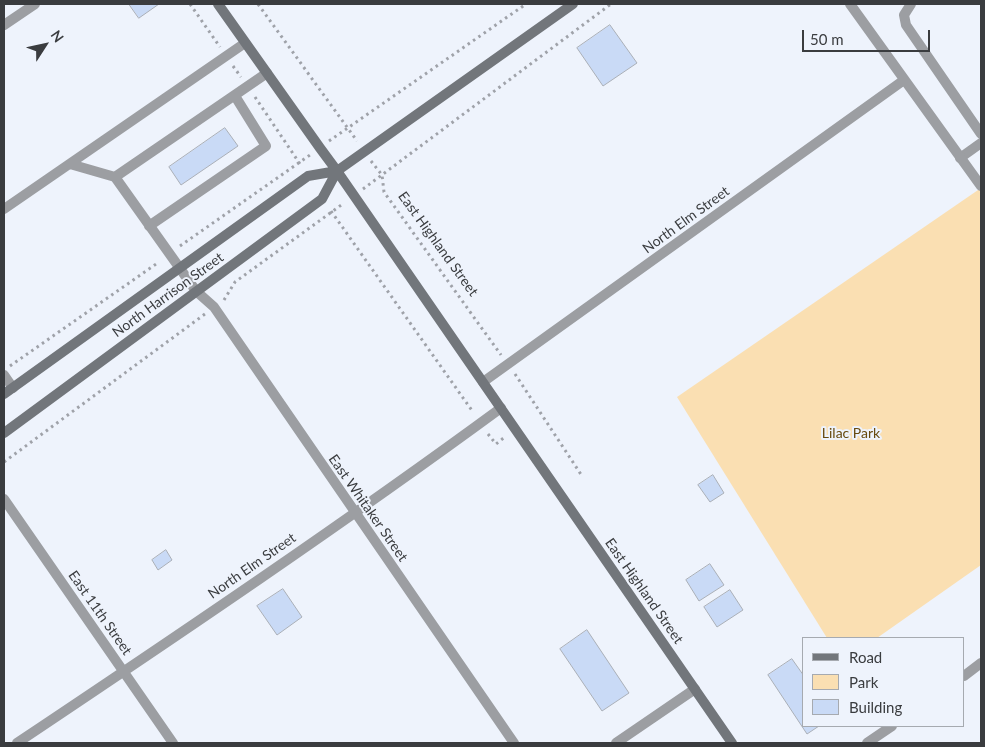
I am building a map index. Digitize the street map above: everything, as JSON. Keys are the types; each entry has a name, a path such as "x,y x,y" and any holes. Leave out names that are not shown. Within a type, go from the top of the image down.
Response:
{"main road":[{"name":"East Highland Street","path":"218,4 337,171 732,743"},
{"name":"North Harrison Street","path":"4,433 322,198 337,171 571,4"},
{"name":"North Harrison Street","path":"4,394 308,176 337,171"}],"street":[{"path":"4,25 35,4"},
{"path":"850,4 981,186"},
{"path":"911,4 904,15 906,25 981,134"},
{"path":"4,209 245,43"},
{"path":"70,164 115,177 267,73"},
{"name":"North Elm Street","path":"483,382 904,80"},
{"path":"149,226 266,146 234,96"},
{"path":"960,158 981,143"},
{"name":"East Whitaker Street","path":"115,177 179,269 196,291 214,307 514,743"},
{"path":"4,375 13,388"},
{"name":"North Elm Street","path":"17,743 124,672 501,408"},
{"name":"East 11th Street","path":"4,499 173,743"},
{"path":"965,675 981,663"},
{"path":"616,743 695,689"},
{"path":"867,743 891,727"}],"path":[{"path":"190,4 308,176"},
{"name":"East Highland Street","path":"258,4 382,175 384,192 508,364 582,476"},
{"path":"4,370 526,4"},
{"path":"4,462 225,300 235,282 612,4"},
{"path":"322,198 496,444 516,430"}],"green space":[{"name":"Lilac Park","path":"981,188 981,565 878,637 826,637 677,397"}],"building":[{"path":"129,4 159,4 139,18"},
{"path":"610,25 637,63 603,86 577,48"},
{"path":"225,128 238,146 181,185 169,167"},
{"path":"713,475 724,493 710,502 698,485"},
{"path":"166,550 172,560 158,570 152,560"},
{"path":"710,564 724,585 699,601 686,580"},
{"path":"283,589 302,617 277,635 257,606"},
{"path":"730,590 743,610 717,627 704,607"},
{"path":"587,630 629,693 602,711 560,649"},
{"path":"792,659 802,673 802,726 768,675"},
{"path":"802,727 818,727 807,734"}]}
